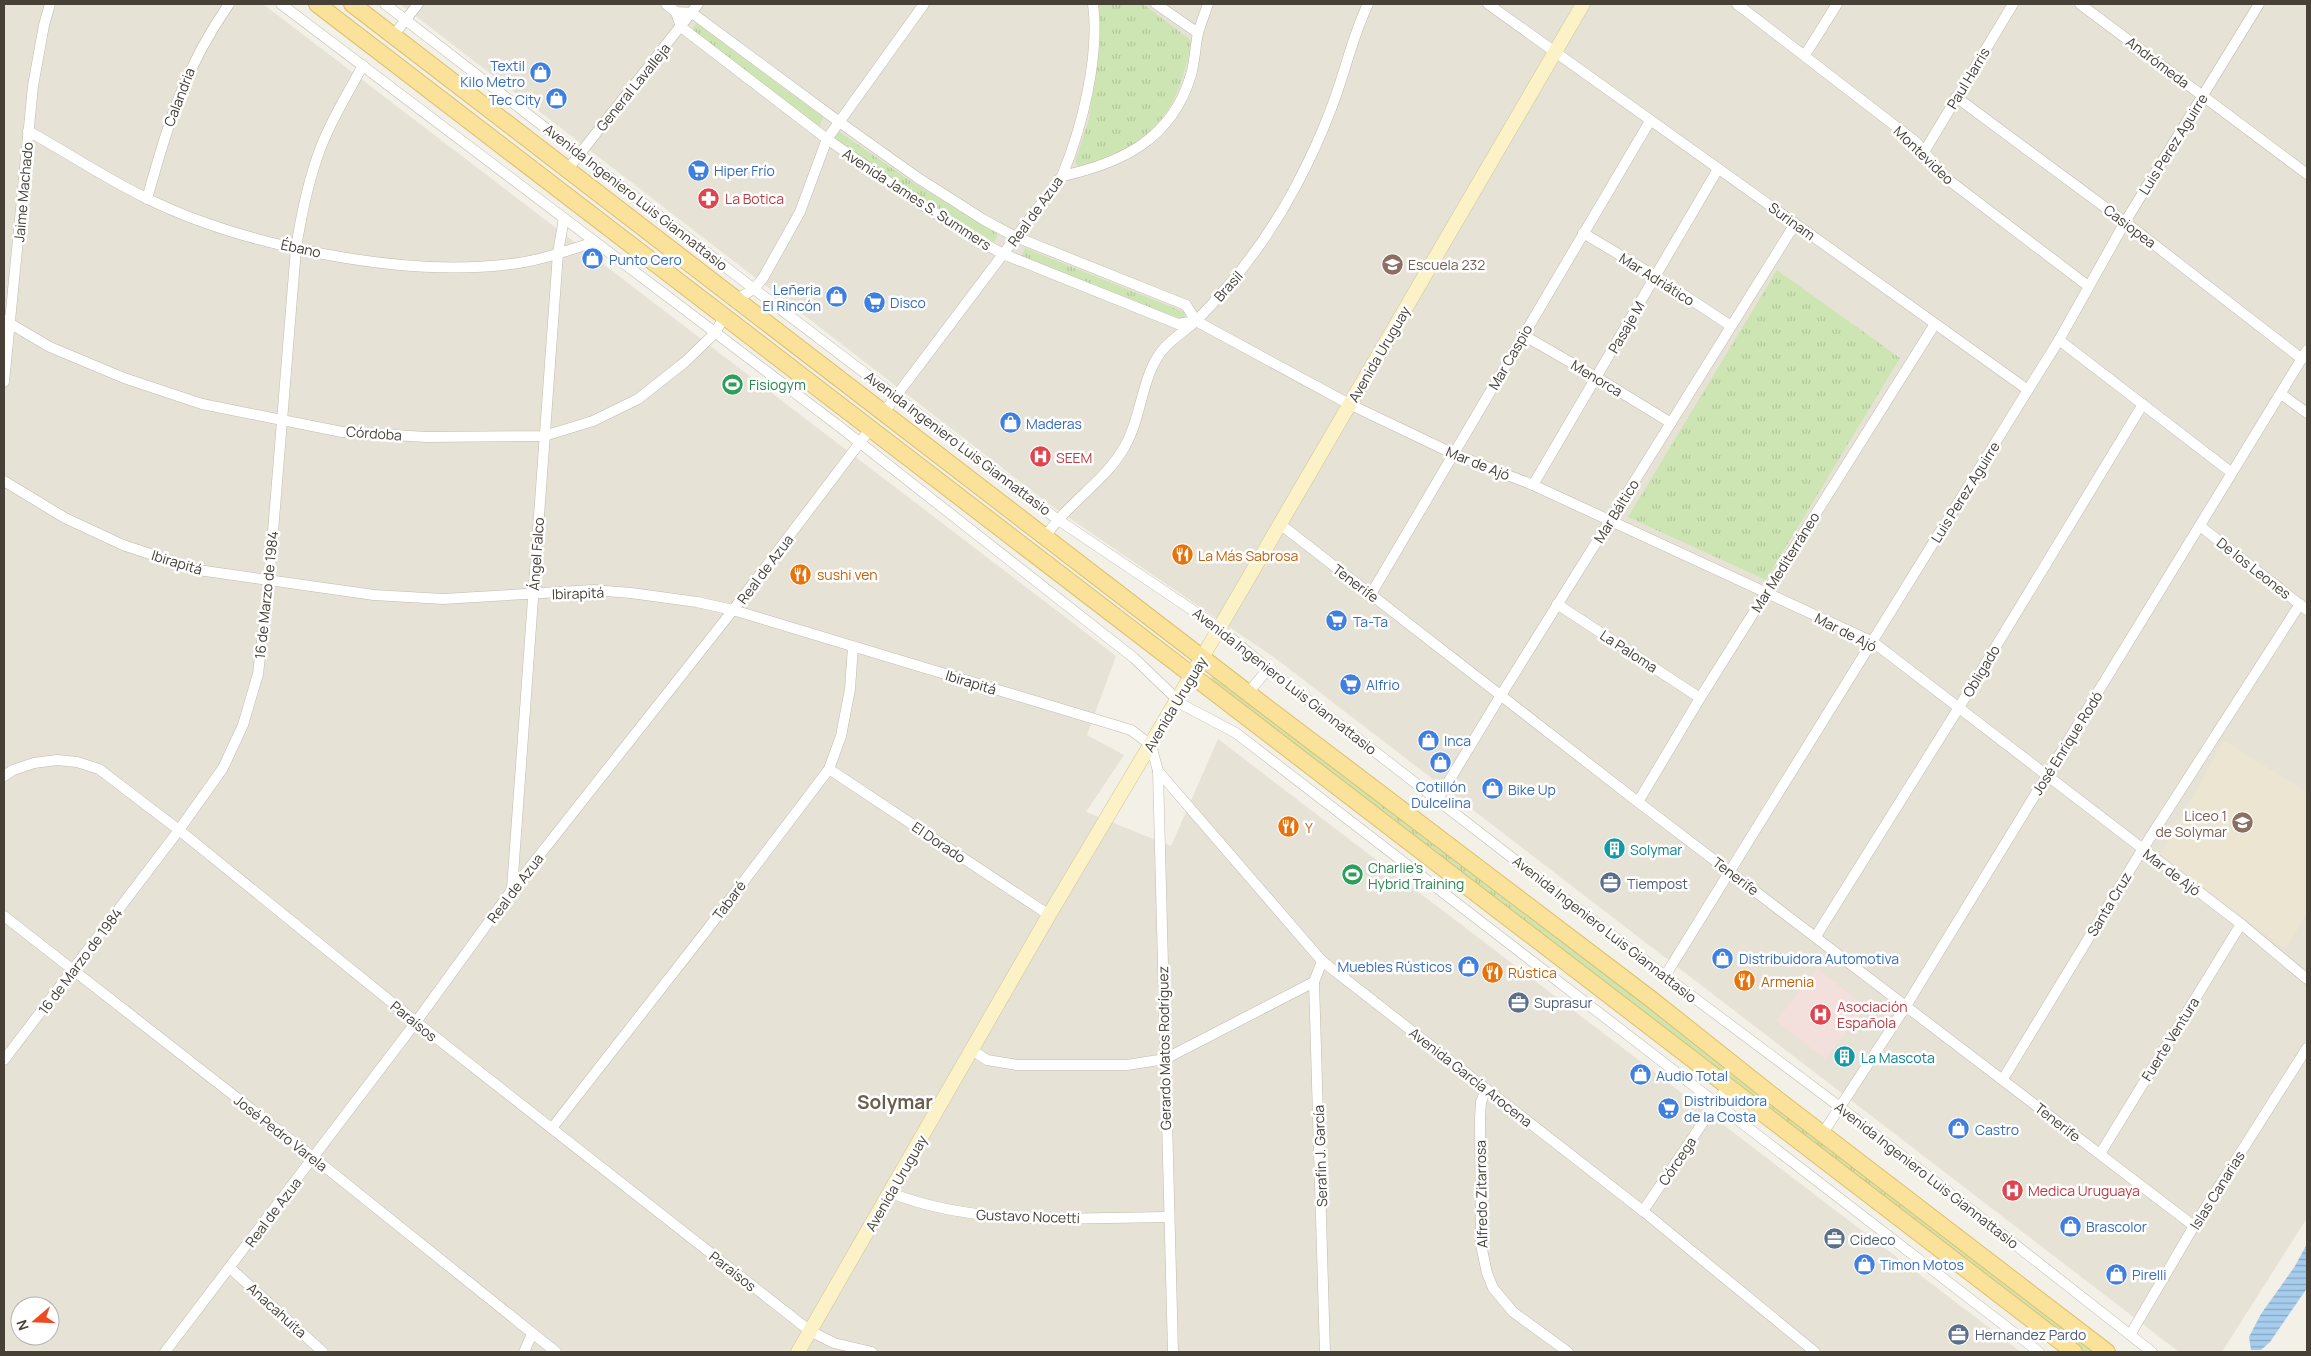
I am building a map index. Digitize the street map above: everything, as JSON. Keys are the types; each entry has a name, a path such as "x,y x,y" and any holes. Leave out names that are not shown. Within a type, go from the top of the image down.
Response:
{"main road":[{"path":"317,4 2074,1352"},
{"name":"Avenida Ingeniero Luis Giannattasio","path":"352,4 1203,656 1248,693 1651,999 1777,1099 2107,1352"}],"street":[{"name":"Jaime Machado","path":"4,382 7,322 33,86 44,25 50,4"},
{"name":"Calandria","path":"147,199 164,137 178,97 193,62 229,4"},
{"path":"281,4 860,442 1134,658 1177,699 1236,733 2039,1352"},
{"name":"Avenida Ingeniero Luis Giannattasio","path":"386,4 578,154 1057,519 1219,628 1268,669 1665,976 1840,1107 2152,1352"},
{"path":"392,36 418,4"},
{"path":"666,4 676,12 681,28"},
{"name":"General Lavalleja","path":"567,170 681,28 698,4"},
{"path":"737,299 754,289 764,278 800,212 827,139 838,121 924,4"},
{"name":"Real de Azua","path":"884,412 1062,176 1073,149 1088,86 1092,50 1093,4"},
{"path":"1156,4 1198,33"},
{"path":"1062,176 1108,164 1134,151 1159,130 1176,108 1191,75 1198,33 1208,4"},
{"name":"Brasil","path":"1046,536 1057,519 1112,465 1125,447 1136,422 1156,360 1166,346 1196,321 1242,271 1296,186 1329,114 1358,25 1368,4"},
{"name":"Surinam","path":"1488,4 2028,390"},
{"name":"Avenida Uruguay","path":"798,1352 1049,915 1203,656 1583,4"},
{"name":"Montevideo","path":"1738,4 1916,142 1946,178 2088,286"},
{"path":"1805,55 1837,4"},
{"name":"Paul Harris","path":"1924,152 2013,4"},
{"name":"Andrómeda","path":"2080,4 2307,174"},
{"name":"Luis Perez Aguirre","path":"1665,976 2059,340 2125,222 2259,4"},
{"path":"676,12 692,13"},
{"name":"Avenida James S. Summers","path":"692,13 926,184 984,220 1016,237 1186,305 1196,321 1349,404"},
{"name":"Avenida James S. Summers","path":"681,28 827,139 910,197 1003,254 1178,324 1196,321"},
{"name":"16 de Marzo de 1984","path":"4,1060 179,830 223,768 243,725 258,674 269,580 296,248 306,194 317,156 333,119 363,65"},
{"name":"Casiopea","path":"1956,97 2125,222 2302,359"},
{"name":"Mar Caspio","path":"1371,594 1650,121"},
{"name":"Ébano","path":"28,131 94,171 147,199 227,230 296,248 367,262 436,267 477,267 513,264 595,242"},
{"name":"Pasaje M","path":"1533,485 1718,168"},
{"name":"Ángel Falco","path":"512,890 558,253 564,218"},
{"name":"Mar Báltico","path":"1438,799 1557,604 1795,224"},
{"name":"Mar Adriático","path":"1583,233 1655,276 1731,326"},
{"name":"Córdoba","path":"7,322 50,347 124,378 202,404 342,432 417,436 544,436 593,421 638,399 685,362 715,333 724,317"},
{"name":"Mar Mediterráneo","path":"1638,802 1700,698 1935,324"},
{"name":"Menorca","path":"1523,335 1671,423"},
{"path":"2059,340 2232,473"},
{"name":"José Enrique Rodó","path":"1823,1133 1906,1006 2307,350"},
{"path":"2280,394 2307,413"},
{"name":"Mar de Ajó","path":"1349,404 1454,454 1533,485 1873,642 2241,924 2307,979"},
{"name":"Obligado","path":"1816,936 1958,709 2143,404"},
{"name":"Real de Azua","path":"165,1352 314,1158 512,890 733,610 871,428"},
{"name":"Ibirapitá","path":"4,481 65,518 123,545 198,570 374,595 443,599 593,590 697,602 733,610 1131,730 1151,744"},
{"name":"Tenerife","path":"1280,524 1638,802 2194,1226"},
{"name":"De los Leones","path":"2200,526 2304,607"},
{"name":"La Paloma","path":"1557,604 1700,698"},
{"name":"Santa Cruz","path":"2003,1079 2142,850 2304,607"},
{"name":"Tabaré","path":"552,1128 829,769 841,736 850,689 853,647"},
{"path":"1248,693 1268,669"},
{"name":"Gerardo Matos Rodríguez","path":"1151,744 1158,770 1173,1352"},
{"name":"Paraísos","path":"4,776 13,770 34,763 57,760 77,762 99,769 179,830 416,1022 810,1332 834,1343 872,1352"},
{"name":"El Dorado","path":"829,769 1049,915"},
{"name":"Avenida García Arocena","path":"1158,770 1322,961 1643,1211 1815,1352"},
{"name":"José Pedro Varela","path":"4,916 314,1158 556,1352"},
{"name":"Fuerte Ventura","path":"2100,1154 2241,924"},
{"name":"Serafín J. García","path":"1322,961 1314,982 1326,1352"},
{"path":"972,1050 987,1060 1017,1065 1127,1065 1165,1060 1314,982"},
{"name":"Islas Canarias","path":"2130,1335 2194,1226 2307,1048"},
{"name":"Córcega","path":"1643,1211 1727,1087"},
{"name":"Alfredo Zitarrosa","path":"1486,1089 1481,1102 1480,1127 1481,1245 1487,1274 1493,1288 1513,1312 1568,1352"},
{"name":"Gustavo Nocetti","path":"890,1193 911,1201 961,1214 1045,1218 1169,1217"},
{"name":"Anacahuita","path":"230,1268 324,1352"},
{"path":"524,1352 532,1334"}],"shaded area":[{"path":"4,4 263,4 1116,656 1087,735 1124,755 1086,812 1171,846 1218,739 2021,1352 4,1352"},
{"path":"400,4 2307,4 2307,1218 2222,1352 2179,1352 1275,658 1053,507"},
{"name":"Liceo 1 de Solymar","path":"2224,741 2307,792 2307,914 2285,949 2160,854"},
{"name":"Asociación Española","path":"1817,968 1866,1007 1825,1059 1776,1021"}],"green space":[{"path":"1099,4 1143,4 1193,42 1178,90 1171,105 1161,119 1151,130 1125,150 1096,164 1080,169 1075,162 1089,119 1100,33"},
{"path":"696,23 823,117 819,128 692,31"},
{"path":"838,131 912,182 998,234 994,242 910,191 833,138"},
{"path":"1025,248 1184,312 1185,317 1180,319 1022,256"},
{"path":"1777,270 1900,358 1766,580 1628,517"},
{"path":"1212,677 1427,837 2098,1352 2083,1352 1208,681"}],"water":[{"path":"2307,1244 2307,1288 2270,1342 2261,1350 2251,1350 2249,1337 2261,1314 2295,1266"}],"place":[{"name":"Textil Kilo Metro","path":"541,73"},
{"name":"Tec City","path":"557,99"},
{"name":"Hiper Frío","path":"698,170"},
{"name":"La Botica","path":"709,198"},
{"name":"Punto Cero","path":"593,259"},
{"name":"Escuela 232","path":"1392,264"},
{"name":"Leñeria El Rincón","path":"837,297"},
{"name":"Disco","path":"874,302"},
{"name":"Fisiogym","path":"733,384"},
{"name":"Maderas","path":"1010,423"},
{"name":"SEEM","path":"1040,457"},
{"name":"La Más Sabrosa","path":"1182,555"},
{"name":"sushi ven","path":"801,574"},
{"name":"Ta-Ta","path":"1337,621"},
{"name":"Alfrio","path":"1350,684"},
{"name":"Inca","path":"1428,740"},
{"name":"Cotillón Dulcelina","path":"1441,763"},
{"name":"Bike Up","path":"1492,789"},
{"name":"Liceo 1 de Solymar","path":"2243,823"},
{"name":"Y","path":"1289,827"},
{"name":"Solymar","path":"1614,849"},
{"name":"Charlie's Hybrid Training","path":"1352,875"},
{"name":"Tiempost","path":"1611,883"},
{"name":"Distribuidora Automotiva","path":"1723,958"},
{"name":"Muebles Rústicos","path":"1468,966"},
{"name":"Rústica","path":"1492,972"},
{"name":"Armenia","path":"1745,981"},
{"name":"Suprasur","path":"1518,1002"},
{"name":"Asociación Española","path":"1821,1014"},
{"name":"La Mascota","path":"1845,1057"},
{"name":"Audio Total","path":"1640,1075"},
{"name":"Distribuidora de la Costa","path":"1668,1108"},
{"name":"Castro","path":"1959,1129"},
{"name":"Medica Uruguaya","path":"2012,1190"},
{"name":"Brascolor","path":"2070,1226"},
{"name":"Cideco","path":"1834,1239"},
{"name":"Timon Motos","path":"1864,1264"},
{"name":"Pirelli","path":"2116,1274"},
{"name":"Hernandez Pardo","path":"1959,1334"}],"district":[{"name":"Solymar","path":"895,1102"}]}
